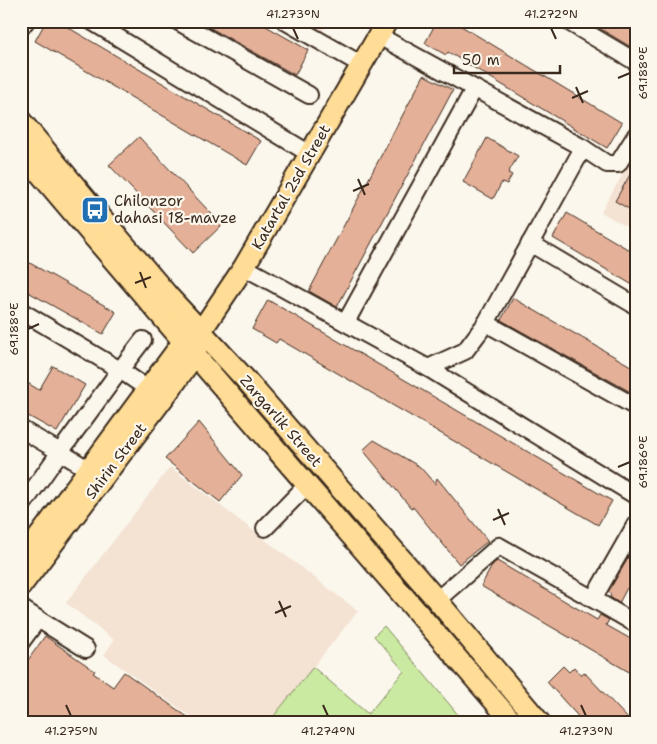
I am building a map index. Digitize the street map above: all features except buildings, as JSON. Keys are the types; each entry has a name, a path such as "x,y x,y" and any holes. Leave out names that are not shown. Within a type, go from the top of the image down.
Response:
{"main road":[{"name":"Katartal 2sd Street","path":"201,331 244,268 383,28"},
{"name":"Zargarlik Street","path":"21,121 95,210 247,381 437,600 540,723"},
{"name":"Zargarlik Street","path":"21,151 513,723"},
{"name":"Shirin Street","path":"21,560 96,474 201,331"},
{"name":"Shirin Street","path":"21,586 96,474 148,389 189,348"}],"lane":[{"path":"21,28 26,21"},
{"path":"91,21 310,154"},
{"path":"177,21 309,95"},
{"path":"285,21 362,65"},
{"path":"567,21 636,62"},
{"path":"383,28 474,89 583,148 607,164 618,164 636,135"},
{"path":"346,322 474,89"},
{"path":"428,368 465,351 486,323 583,148"},
{"path":"530,243 636,306"},
{"path":"244,268 428,368 636,496"},
{"path":"21,311 120,370 148,389"},
{"path":"486,323 636,407"},
{"path":"21,507 143,340"},
{"path":"21,430 96,474"},
{"path":"265,528 308,485"},
{"path":"593,599 636,524"},
{"path":"437,600 499,546 636,624"},
{"path":"21,608 86,649"},
{"path":"21,642 38,619"}],"shaded area":[{"path":"304,21 328,21 322,32"},
{"path":"636,151 636,232 601,212"},
{"path":"170,467 358,611 285,702 271,723 200,723 104,655 114,640 66,603"}],"green space":[{"path":"384,626 465,723 269,722 313,667 368,714 404,671 374,636"}],"place":[{"name":"Chilonzor dahasi 18-mavze","path":"95,210"}]}
